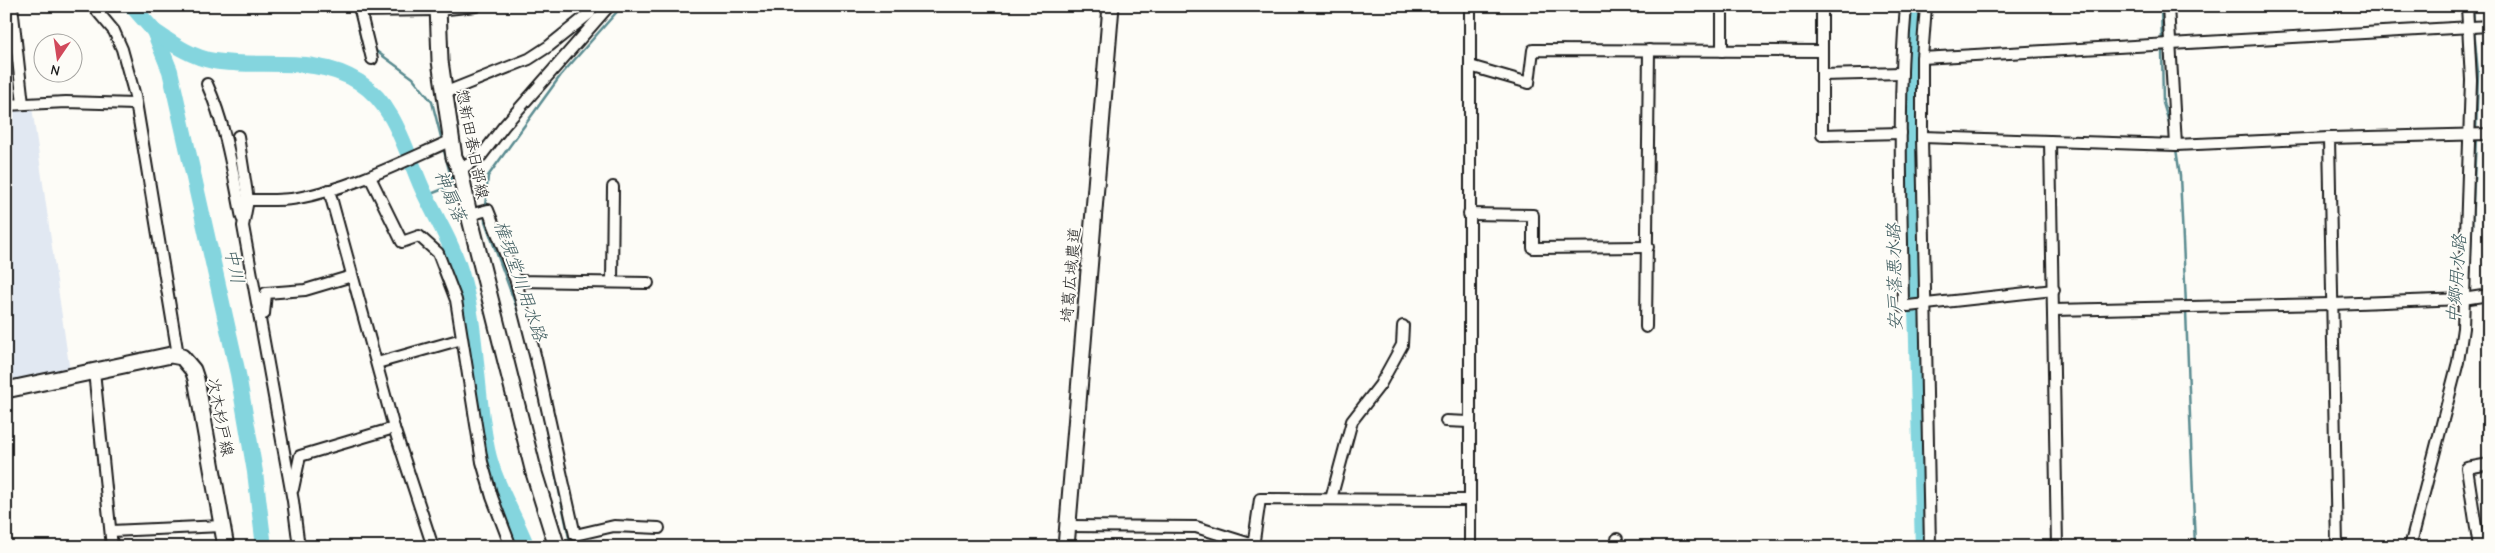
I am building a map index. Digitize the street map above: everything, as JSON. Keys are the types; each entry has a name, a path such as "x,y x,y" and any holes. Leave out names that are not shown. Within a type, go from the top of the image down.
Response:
{"main road":[{"name":"埼葛広域農道","path":"1066,547 1111,6"},
{"name":"惣新田春日部線","path":"438,8 440,61 454,157 460,170 469,215 534,473 557,547"},
{"path":"6,390 178,355"},
{"name":"次木杉戸線","path":"178,355 187,362 196,379 226,547"}],"street":[{"path":"12,6 23,104"},
{"path":"93,6 114,31 122,50 136,104 178,355"},
{"path":"372,59 360,9 476,6"},
{"path":"444,93 452,92 529,59 549,46 590,13 609,6"},
{"path":"1470,6 1470,547"},
{"path":"1722,6 1722,51"},
{"path":"1822,6 1822,135 1901,133"},
{"path":"1906,6 1901,133 1905,306 2054,290"},
{"path":"1926,6 1922,58 1923,305 1930,547"},
{"path":"2168,6 2176,145"},
{"path":"2410,547 2458,362 2463,328 2471,80 2467,6"},
{"path":"460,170 481,156 590,13"},
{"path":"1922,58 2489,26"},
{"path":"1470,66 1529,83 1533,50 1822,51"},
{"path":"1646,327 1649,50"},
{"path":"1822,75 1902,73"},
{"path":"207,84 214,99 231,162 262,324 299,547"},
{"path":"6,105 136,104"},
{"path":"1922,137 2176,145 2329,138 2489,134"},
{"path":"238,136 248,200 243,226"},
{"path":"2329,138 2337,547"},
{"path":"248,200 297,198 329,190 370,177 452,140"},
{"path":"2050,141 2057,547"},
{"path":"370,177 402,242 419,236 438,252 456,300 482,462 492,497 511,547"},
{"path":"612,282 613,187"},
{"path":"329,190 394,428 433,547"},
{"path":"469,215 488,210 516,281 536,359 575,535 614,526 660,528"},
{"path":"1469,214 1533,214 1533,248 1648,247"},
{"path":"262,324 266,293 305,290 352,276"},
{"path":"516,281 648,283"},
{"path":"2053,310 2332,304 2463,299 2489,295"},
{"path":"1331,499 1352,421 1380,385 1402,345 1403,326"},
{"path":"377,363 462,339"},
{"path":"94,371 112,547"},
{"path":"1446,421 1469,422"},
{"path":"291,495 300,456 394,428"},
{"path":"2479,547 2467,468 2489,464"},
{"path":"1067,526 1196,527 1255,546 1260,499 1470,500"},
{"path":"111,531 222,526"}],"shaded area":[{"path":"32,107 70,372 6,385 6,108"}],"waterway":[{"name":"中川","path":"132,6 154,31 170,71 238,374 255,472 264,547"},
{"path":"354,6 361,39 364,41"},
{"name":"権現堂川用水路","path":"485,207 488,176 561,75 622,6"},
{"name":"安戸落悪水路","path":"1914,6 1914,240 1923,547"},
{"path":"2161,6 2162,43"},
{"name":"中郷用水路","path":"2473,6 2474,25"},
{"name":"中郷用水路","path":"2474,30 2478,73 2476,132"},
{"name":"神扇落","path":"154,31 190,53 214,61 307,65 342,73 359,82 382,103 398,130 422,188 453,251 461,273 471,316 480,405 490,462 527,547"},
{"path":"372,48 413,78 432,102 442,141"},
{"path":"2162,48 2163,103 2171,129"},
{"name":"中郷用水路","path":"2469,294 2476,137"},
{"path":"426,196 453,185 443,147"},
{"path":"2176,149 2180,176 2186,305"},
{"name":"権現堂川用水路","path":"485,213 485,221 519,314"},
{"path":"2186,311 2195,547"},
{"name":"中郷用水路","path":"2464,356 2466,342"},
{"name":"権現堂川用水路","path":"536,382 571,547"}]}
